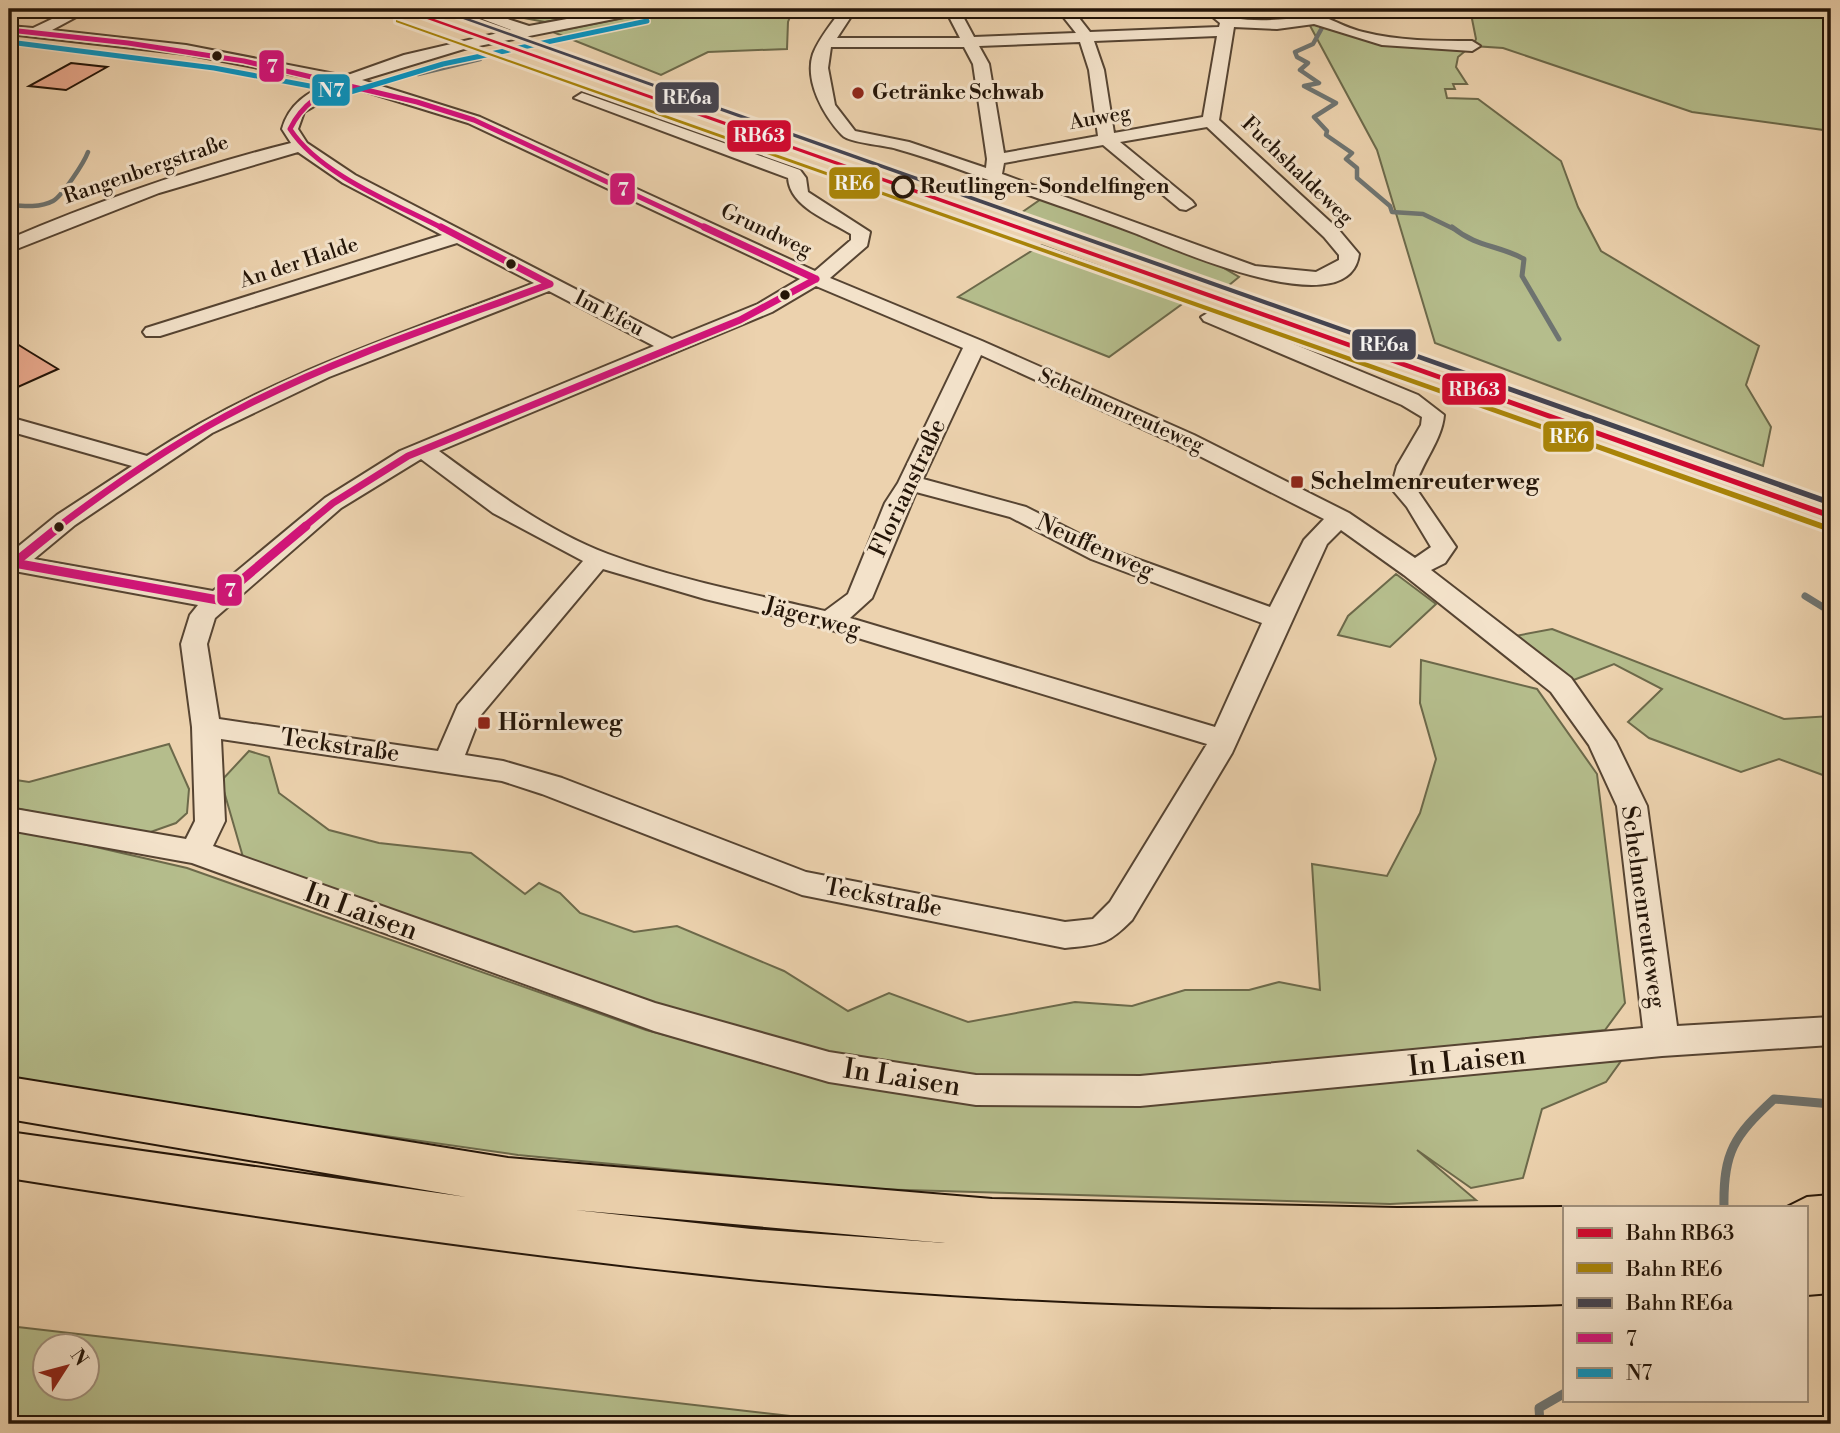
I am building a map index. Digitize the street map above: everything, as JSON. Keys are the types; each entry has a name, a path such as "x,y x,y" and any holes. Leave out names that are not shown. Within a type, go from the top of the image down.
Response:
{"highway":[{"path":"9,1098 508,1181 992,1223 1478,1257 1563,1278"},
{"path":"9,1155 457,1221 858,1262 1265,1281 1478,1257 1563,1233"},
{"path":"1808,1221 1831,1219"},
{"path":"1808,1269 1831,1268"}],"street":[{"path":"36,32 84,9"},
{"path":"463,9 531,32"},
{"path":"300,146 290,129 296,111 314,97 347,81 404,61 644,9"},
{"path":"849,9 820,56 825,96 834,116 850,135 886,140 954,163 994,163 981,64 967,42 952,9"},
{"path":"1064,9 1075,19 1087,38 1094,59 1107,140 1186,205"},
{"path":"1210,9 1226,27"},
{"path":"1298,9 1315,20 1373,41 1411,46 1472,46"},
{"path":"826,43 1087,38 1315,20"},
{"name":"Fuchshaldeweg","path":"994,163 1119,220 1219,261 1275,275 1315,278 1332,275 1348,262 1349,254 1331,233 1212,121 1226,27"},
{"name":"Grundweg","path":"9,30 216,56 347,81 418,99 474,120 816,279"},
{"path":"195,852 210,821 206,727 194,644 203,615 218,600 333,503 422,450 740,320 816,279 851,253 860,242 861,232 796,190 797,178 794,174 582,98"},
{"name":"Auweg","path":"994,163 1212,121"},
{"name":"Im Efeu","path":"300,146 349,179 671,347"},
{"name":"Rangenbergstraße","path":"9,246 65,222 205,172 300,146"},
{"name":"An der Halde","path":"153,332 458,236"},
{"name":"Schelmenreuteweg","path":"816,279 975,345 1185,440 1340,518 1413,569 1561,685 1602,742 1632,806 1662,1041"},
{"path":"11,562 57,527 204,428 321,372 550,284"},
{"path":"1211,317 1410,400 1433,415 1432,425 1409,466 1403,488 1417,503 1444,547 1437,558 1413,569"},
{"name":"Florianstraße","path":"830,621 859,598 897,503 910,483 975,345"},
{"path":"9,424 152,464"},
{"name":"Jägerweg","path":"422,450 501,508 598,559 714,593 830,621 1223,739"},
{"name":"Neuffenweg","path":"910,483 1018,512 1100,554 1277,619"},
{"name":"Teckstraße","path":"206,727 503,771 552,786 802,883 1065,935 1101,931 1121,911 1218,753 1277,619 1316,540 1340,518"},
{"path":"448,761 468,712 598,559"},
{"path":"11,562 218,600"},
{"name":"In Laisen","path":"9,819 195,852 654,1017 829,1067 976,1090 1140,1091 1662,1041 1831,1031"}],"green space":[{"path":"476,9 615,9 545,22"},
{"path":"668,9 793,9 788,22 787,49 708,52 661,75 553,32"},
{"path":"1301,9 1321,20 1362,34 1405,41 1471,46 1458,57 1456,67 1467,84 1453,84 1455,89 1445,89 1447,98 1478,99 1561,161 1578,207 1601,251 1759,346 1746,385 1771,427 1763,466 1435,343 1377,150"},
{"path":"1470,9 1831,9 1831,131 1692,112 1503,48 1473,46 1476,39"},
{"path":"1047,195 1215,263 1239,277 1223,290 1018,215"},
{"path":"1041,245 1189,299 1109,357 958,297"},
{"path":"1396,574 1436,604 1390,647 1338,635 1348,616"},
{"path":"1552,629 1784,719 1831,716 1831,778 1779,759 1741,772 1649,738 1628,722 1662,689 1614,664 1561,685 1510,637"},
{"path":"1421,660 1537,689 1597,774 1625,1003 1605,1030 1129,1080 971,1074 835,1056 654,1010 243,857 221,781 249,751 269,757 279,793 329,830 379,843 471,853 525,894 539,883 560,893 580,913 634,932 677,926 784,971 848,1011 889,993 968,1022 1075,1002 1132,1006 1185,990 1249,990 1279,982 1320,990 1312,864 1387,876 1420,813 1436,759 1420,703"},
{"path":"169,744 189,789 187,813 176,823 145,834 9,807 9,779 29,782"},
{"path":"9,827 187,868 646,1030 827,1077 975,1095 1621,1061 1606,1082 1542,1109 1523,1178 1471,1188 1417,1150 1476,1200 1390,1204 872,1189 518,1155 148,1102 9,1078"},
{"path":"9,1326 61,1332 32,1332 32,1402 102,1402 102,1337 860,1424 9,1424"}],"building":[{"path":"71,63 107,67 66,90 29,86"},
{"path":"9,339 30,352 58,369 9,391"}],"waterway":[{"path":"1315,9 1333,18 1331,21"},
{"path":"1323,26 1313,44 1295,52 1297,57 1308,63 1300,70 1319,83 1304,86 1336,103 1314,117 1327,131 1326,135 1352,153 1346,159 1357,168 1357,178 1390,206 1392,212 1423,214 1454,229"},
{"path":"418,74 480,59"},
{"path":"9,205 37,206 53,201 62,193 88,152"},
{"path":"1452,227 1470,239 1524,259 1522,276 1559,339"},
{"path":"1805,596 1831,612"},
{"path":"1724,1206 1729,1158 1740,1135 1760,1112 1774,1099 1831,1104"},
{"path":"1540,1424 1539,1408 1563,1394"}],"rail line":[{"name":"RB63","path":"402,9 1831,516"},
{"name":"RE6a","path":"438,9 1831,503"},
{"name":"RE6","path":"398,21 1827,528"}],"transit line":[{"name":"N7","path":"9,42 214,68 347,93 443,64 647,21"},
{"name":"7","path":"9,30 128,43 244,61 302,72 417,102 474,120 816,279"},
{"name":"7","path":"347,81 321,94 300,112 290,129 301,146 349,179 550,284"},
{"name":"7","path":"14,563 218,600 333,503 408,456 740,320 816,279"},
{"name":"7","path":"14,563 131,474 180,442 246,405 375,349 550,284"}],"place":[{"name":"Getränke Schwab","path":"858,93"},
{"name":"Reutlingen-Sondelfingen","path":"903,187"},
{"name":"Schelmenreuterweg","path":"1297,482"},
{"name":"Hörnleweg","path":"484,723"}]}
